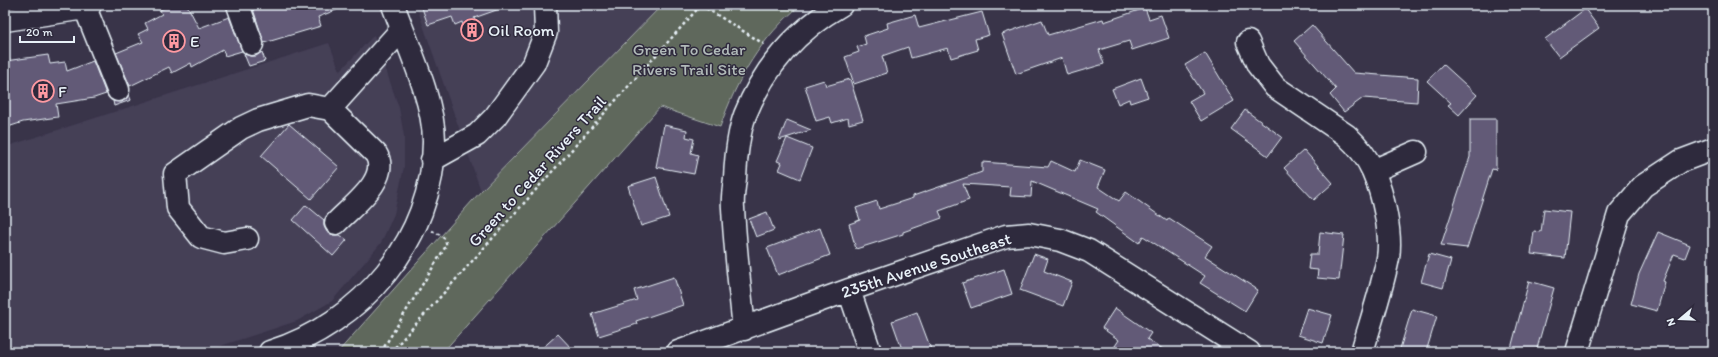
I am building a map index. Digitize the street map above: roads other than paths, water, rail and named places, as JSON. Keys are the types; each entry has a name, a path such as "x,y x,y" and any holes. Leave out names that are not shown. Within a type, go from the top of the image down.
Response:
{"street":[{"path":"238,5 252,44"},
{"path":"270,352 290,346 335,320 370,292 398,260 417,223 430,181 434,141 429,109 393,5"},
{"path":"432,160 477,136 495,117 534,64 546,32 545,5"},
{"path":"744,329 733,207 737,153 745,116 762,81 782,55 818,18 840,5"},
{"path":"5,20 86,6 118,90"},
{"path":"330,109 402,29"},
{"path":"1248,42 1258,65 1275,87 1346,135 1356,144 1373,171 1381,194 1389,239 1388,257 1362,352"},
{"path":"247,239 224,243 201,237 178,208 175,174 241,128 258,120 308,105 330,109 376,154 378,159 380,173 376,182 336,223"},
{"path":"1577,352 1619,214 1643,186 1681,161 1713,149"},
{"path":"1373,171 1416,152"},
{"name":"235th Avenue Southeast","path":"678,352 849,290 1006,236 1029,234 1060,240 1089,251 1249,352"},
{"path":"849,290 870,352"}],"place":[{"name":"Oil Room","path":"472,30"},
{"name":"E","path":"174,41"},
{"name":"F","path":"43,91"}],"park label":[{"name":"Green To Cedar Rivers Trail Site","path":"689,59"}]}
